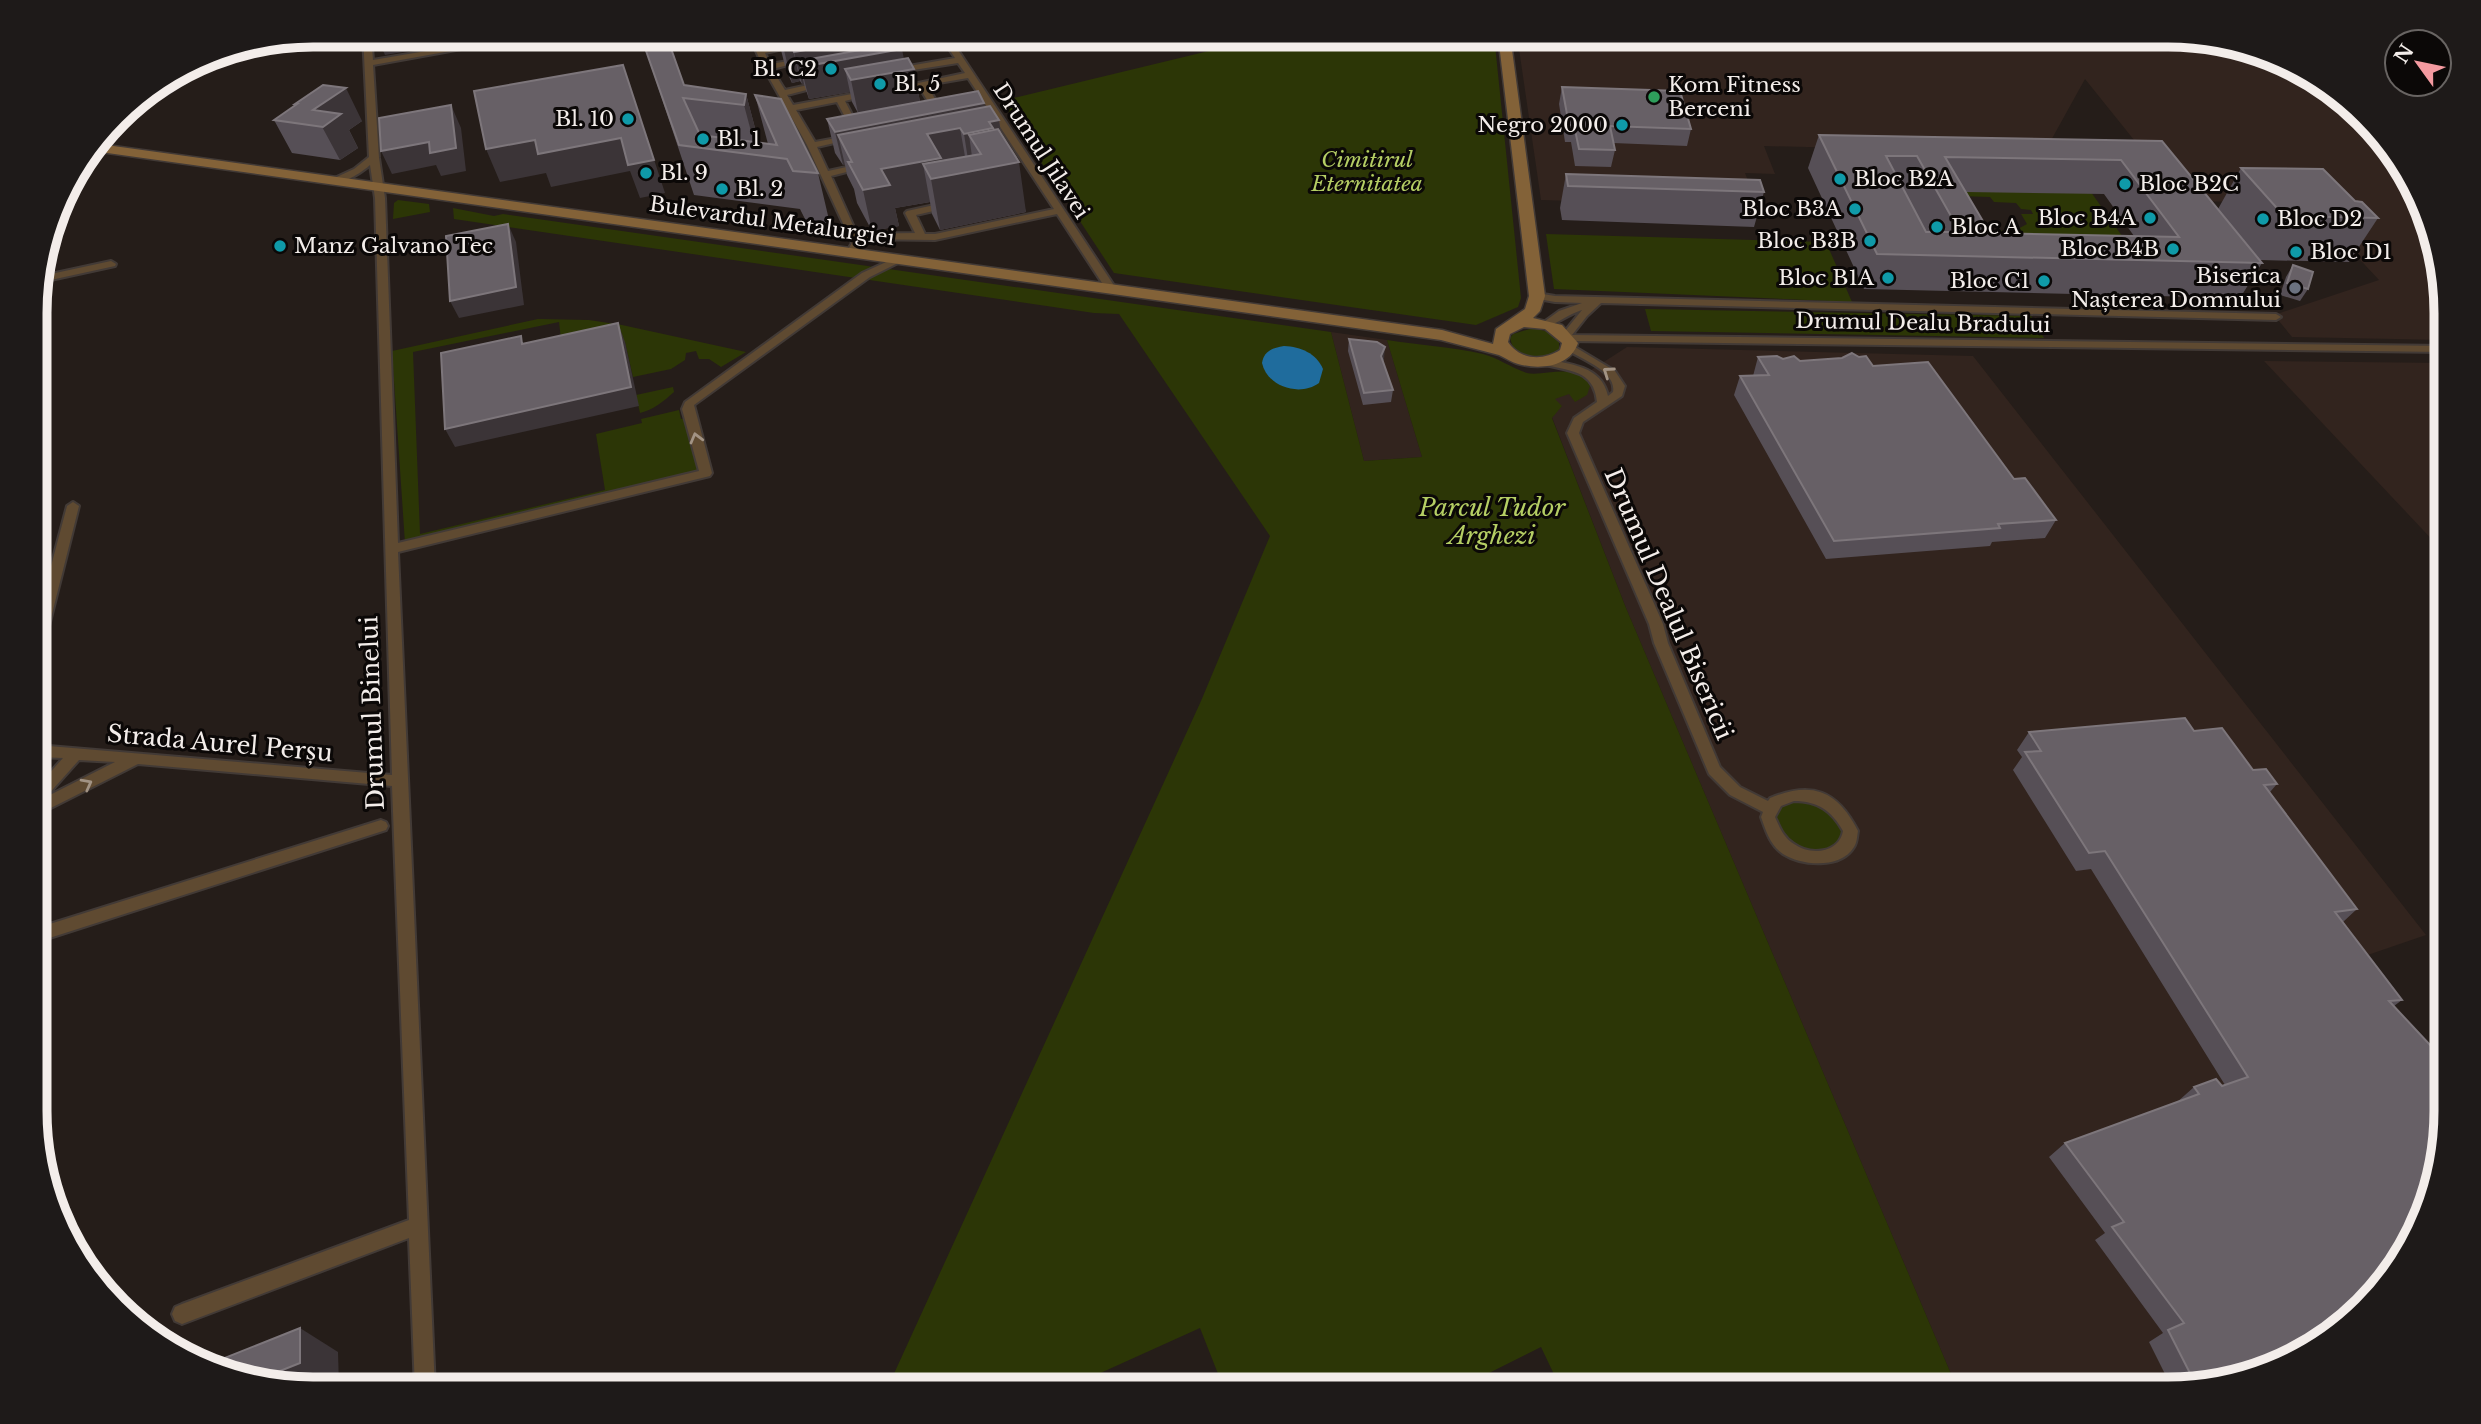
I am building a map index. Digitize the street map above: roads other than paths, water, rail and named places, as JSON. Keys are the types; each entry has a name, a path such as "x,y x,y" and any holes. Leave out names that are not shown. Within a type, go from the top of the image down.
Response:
{"main road":[{"path":"1506,47 1537,296 1532,312 1510,327 1500,342 1507,353"},
{"name":"Bulevardul Metalurgiei","path":"104,149 1442,335 1507,353 1521,360 1545,362"},
{"path":"1537,296 1545,308 1546,324 1568,340 1562,357 1545,362"},
{"name":"Bulevardul Metalurgiei","path":"1442,335 1546,324"}],"street":[{"name":"Drumul Binelui","path":"368,47 374,158 379,187 398,781 424,1377"},
{"path":"369,63 464,47"},
{"path":"758,47 812,145 857,243 847,253 856,270 850,285"},
{"path":"760,51 782,47"},
{"path":"849,52 875,47"},
{"name":"Drumul Jilavei","path":"951,47 970,75 988,112 1011,138 1112,290"},
{"path":"767,66 808,59"},
{"path":"891,72 960,60"},
{"path":"895,89 970,75"},
{"path":"782,93 837,82"},
{"path":"922,84 944,120"},
{"path":"792,108 881,92"},
{"path":"840,99 859,136"},
{"path":"923,107 935,105"},
{"path":"851,120 863,118"},
{"path":"931,122 957,118"},
{"path":"812,145 871,134"},
{"path":"998,141 1011,138"},
{"path":"333,181 351,174 374,158"},
{"path":"825,174 878,164"},
{"path":"1019,170 1030,167"},
{"path":"922,238 910,213 965,201"},
{"path":"854,237 875,234 922,238 1060,211"},
{"path":"391,549 706,473 688,409 689,404 850,285 874,270 899,260"},
{"path":"50,278 111,264"},
{"path":"1537,296 1555,299 2276,317"},
{"path":"1546,324 1568,311 1600,300"},
{"path":"1568,340 1583,314 1600,300"},
{"name":"Drumul Dealu Bradului","path":"1568,340 2434,349"},
{"name":"Drumul Dealul Bisericii","path":"1568,340 1618,380 1620,391 1578,420 1573,433 1656,624 1661,643 1714,770 1735,790 1770,809"},
{"path":"1545,362 1594,377 1603,387 1603,403"},
{"path":"47,607 73,506"},
{"name":"Strada Aurel Perșu","path":"47,752 398,781"},
{"path":"47,786 75,754"},
{"path":"47,804 135,759"},
{"path":"1804,794 1827,802 1837,809 1849,827 1848,845 1843,851 1825,859 1791,850 1774,835 1768,817 1770,809 1783,797 1793,795 1804,794"},
{"path":"47,932 381,826"},
{"path":"182,1314 418,1226"}],"water":[{"path":"1284,346 1302,349 1316,359 1323,369 1319,383 1303,389 1294,389 1277,384 1270,378 1262,363 1263,359 1269,351"}],"place":[{"name":"Bl. C2","path":"831,69"},
{"name":"Bl. 5","path":"880,84"},
{"name":"Kom Fitness Berceni","path":"1654,97"},
{"name":"Bl. 10","path":"628,119"},
{"name":"Negro 2000","path":"1622,125"},
{"name":"Bl. 1","path":"703,139"},
{"name":"Bl. 9","path":"646,173"},
{"name":"Bloc B2A","path":"1840,179"},
{"name":"Bloc B2C","path":"2125,184"},
{"name":"Bl. 2","path":"722,189"},
{"name":"Bloc B3A","path":"1855,209"},
{"name":"Bloc B4A","path":"2150,218"},
{"name":"Bloc D2","path":"2263,219"},
{"name":"Bloc A","path":"1937,227"},
{"name":"Bloc B3B","path":"1870,241"},
{"name":"Manz Galvano Tec","path":"280,246"},
{"name":"Bloc B4B","path":"2173,249"},
{"name":"Bloc D1","path":"2296,252"},
{"name":"Bloc B1A","path":"1888,278"},
{"name":"Bloc C1","path":"2044,281"},
{"name":"Biserica Nașterea Domnului","path":"2295,288"}],"park label":[{"name":"Cimitirul Eternitatea","path":"1367,172"},
{"name":"Parcul Tudor Arghezi","path":"1492,521"}]}
